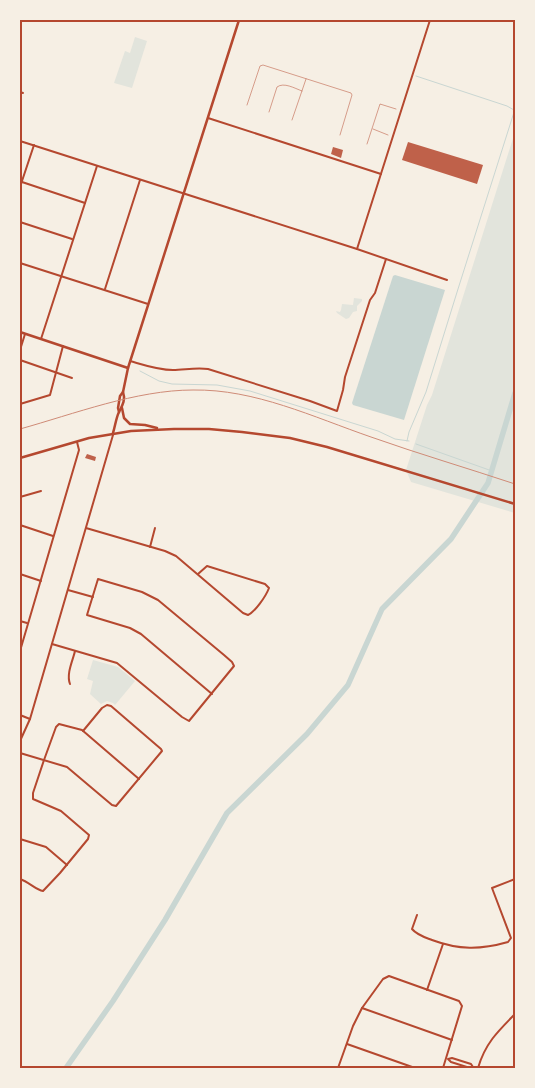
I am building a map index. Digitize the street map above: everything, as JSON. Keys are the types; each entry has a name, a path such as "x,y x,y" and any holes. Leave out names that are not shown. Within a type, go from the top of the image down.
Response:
{"main road":[{"path":"119,412 120,396 123,392 130,361 239,20"},
{"path":"20,332 128,368"},
{"path":"113,434 125,396 123,392"},
{"path":"122,408 124,418 130,424 161,429"},
{"path":"20,458 96,436 161,429 226,431 290,438 338,450 515,504"}],"street":[{"path":"357,249 430,20"},
{"path":"208,118 381,174"},
{"path":"20,141 357,249 447,280"},
{"path":"20,187 34,145"},
{"path":"41,339 97,166"},
{"path":"104,290 140,180"},
{"path":"22,182 85,203"},
{"path":"20,222 73,239"},
{"path":"130,361 160,369 208,369 337,411 345,377 370,300 386,259"},
{"path":"20,263 148,304"},
{"path":"20,350 25,334"},
{"path":"20,404 50,395 63,346"},
{"path":"20,360 72,378"},
{"path":"20,741 30,718 113,434"},
{"path":"20,651 79,450 78,442"},
{"path":"20,498 41,491"},
{"path":"20,526 54,536"},
{"path":"86,528 176,556 248,615 252,613 269,588 265,584 207,566 198,574"},
{"path":"150,547 155,528"},
{"path":"20,574 41,580"},
{"path":"52,644 117,664 182,718 189,721 212,694 234,666 224,654 158,600 142,592 98,579 87,615 130,628 141,634 212,694"},
{"path":"68,590 92,597"},
{"path":"20,621 28,624"},
{"path":"70,684 68,675 75,651"},
{"path":"20,754 66,767 112,805 116,806 162,751 110,706 106,705 102,708 83,731"},
{"path":"20,716 30,718"},
{"path":"20,879 43,891 67,865 90,835 61,811 36,802 33,799 33,793 44,760 56,727 59,724 83,731 139,779"},
{"path":"20,839 46,847 67,865"},
{"path":"417,915 412,929 416,934 443,944 481,948 508,942 511,938 492,888 515,879"},
{"path":"427,990 443,944"},
{"path":"338,1068 353,1026 362,1008 383,979 389,976 458,1001 462,1006 443,1068"},
{"path":"362,1008 452,1040"},
{"path":"447,1058 471,1064 477,1068 490,1040 515,1014"},
{"path":"347,1044 415,1068"}],"lane":[{"path":"247,105 260,66 263,65 306,78 351,93 353,96 340,135"},
{"path":"292,120 306,78"},
{"path":"269,112 279,85 283,84 302,91"},
{"path":"366,144 380,104 396,109"},
{"path":"372,129 388,135"}],"shaded area":[{"path":"135,37 147,41 132,88 114,83 125,51 130,53"},
{"path":"515,132 515,513 411,482 406,470 432,395"},
{"path":"393,276 445,290 404,420 353,405 352,403"},
{"path":"354,298 362,299 357,306 357,311 353,312 346,319 337,313 336,311 340,312 342,304 353,305"},
{"path":"93,660 118,667 135,681 115,705 107,701 101,704 90,694 93,681 87,679"}],"building":[{"path":"408,142 483,165 477,184 402,160"},
{"path":"333,147 343,150 341,158 331,154"},
{"path":"87,454 96,457 95,461 85,458"}],"waterway":[{"path":"416,76 514,110"},
{"path":"407,441 426,392 515,109"},
{"path":"140,371 159,381 172,384 217,385 250,391 378,431 395,439 409,441"},
{"path":"66,1068 113,1001 165,920 227,813 307,734 348,685 382,609 451,539 488,483 515,393"},
{"path":"416,444 492,471"}],"railway":[{"path":"20,429 127,398 171,391 216,391 239,394 284,406 515,484"}]}
